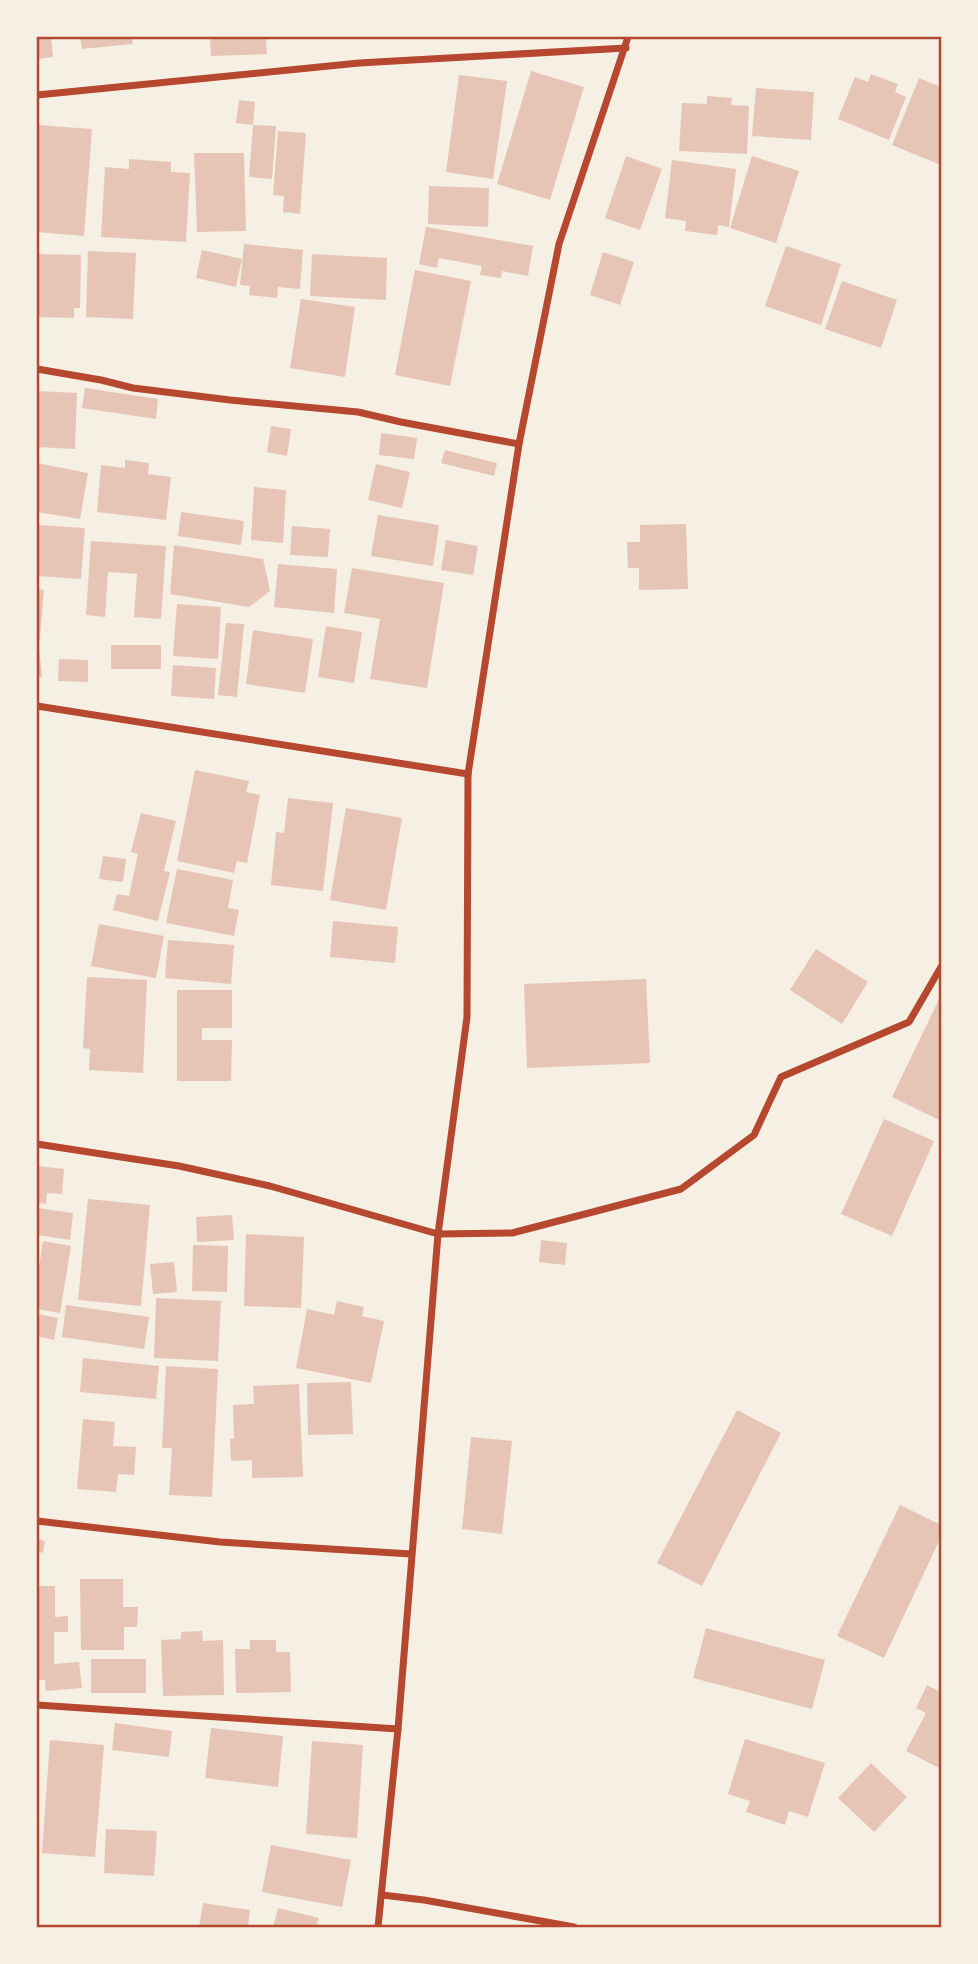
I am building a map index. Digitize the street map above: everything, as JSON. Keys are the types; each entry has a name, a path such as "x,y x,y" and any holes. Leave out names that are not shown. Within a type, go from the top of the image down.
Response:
{"street":[{"path":"378,1927 398,1729 439,1234 467,1017 468,774 519,444 559,244 628,37"},
{"path":"37,95 359,64 626,48"},
{"path":"37,369 133,388 358,412 519,444"},
{"path":"37,706 468,774"},
{"path":"37,1144 179,1166 270,1186 439,1234 512,1233 681,1189 754,1135 781,1077 909,1022 941,967"},
{"path":"37,1521 220,1542 411,1554"},
{"path":"37,1705 398,1729"},
{"path":"382,1895 574,1927"}],"building":[{"path":"37,37 51,37 53,57 37,59"},
{"path":"80,37 132,37 133,44 82,49"},
{"path":"210,37 266,37 267,54 211,56"},
{"path":"531,71 584,87 550,200 497,184"},
{"path":"871,74 898,84 895,92 906,97 889,140 838,119 855,77 868,82"},
{"path":"459,75 507,81 493,179 446,172"},
{"path":"919,78 941,87 941,165 892,145"},
{"path":"756,88 814,92 811,140 752,136"},
{"path":"707,96 732,98 731,105 749,106 747,154 679,151 682,103 707,104"},
{"path":"239,100 255,102 253,125 236,123"},
{"path":"37,125 92,129 84,236 37,232"},
{"path":"253,125 276,126 272,179 249,177"},
{"path":"278,131 306,133 300,214 283,212 284,196 273,195"},
{"path":"194,153 244,153 246,231 197,232"},
{"path":"626,156 662,169 640,230 605,218"},
{"path":"752,156 799,171 776,243 730,228"},
{"path":"129,159 171,162 171,172 190,173 186,242 101,237 105,167 129,169"},
{"path":"672,160 736,169 729,227 718,225 717,235 685,231 686,221 665,218"},
{"path":"429,186 489,188 488,227 428,224"},
{"path":"426,227 533,246 528,276 502,271 501,278 480,275 482,266 439,258 437,268 419,264"},
{"path":"244,244 303,250 300,289 278,287 277,298 249,295 250,286 240,285"},
{"path":"786,246 841,264 821,325 765,306"},
{"path":"202,250 242,259 236,287 196,278"},
{"path":"88,251 136,253 133,319 86,317"},
{"path":"603,252 634,262 620,305 590,295"},
{"path":"37,254 81,255 80,308 74,308 74,318 37,317"},
{"path":"312,254 387,258 386,300 310,296"},
{"path":"415,270 471,281 450,386 395,375"},
{"path":"842,281 897,300 881,348 825,329"},
{"path":"301,299 355,307 345,377 290,368"},
{"path":"85,388 158,399 156,419 82,408"},
{"path":"37,391 77,393 75,449 37,447"},
{"path":"271,426 291,429 287,456 267,452"},
{"path":"381,433 417,438 414,459 379,455"},
{"path":"445,450 497,463 494,476 441,463"},
{"path":"125,460 149,463 148,474 171,477 166,520 97,512 101,465 125,468"},
{"path":"37,463 88,473 80,519 37,512"},
{"path":"376,464 410,472 402,508 368,500"},
{"path":"254,487 286,490 283,543 251,540"},
{"path":"181,512 244,521 241,545 178,536"},
{"path":"378,515 439,525 433,566 371,556"},
{"path":"686,524 688,589 639,590 639,568 628,568 627,542 640,542 640,525"},
{"path":"37,525 85,528 81,579 37,576"},
{"path":"292,526 330,529 328,557 290,555"},
{"path":"446,540 478,546 473,575 441,570"},
{"path":"91,541 166,546 161,619 134,617 137,574 108,572 105,617 86,615"},
{"path":"174,545 263,559 270,591 249,607 170,594"},
{"path":"278,564 337,569 334,613 274,607"},
{"path":"352,568 444,583 427,688 370,679 380,619 344,613"},
{"path":"37,589 44,590 39,647 42,677 37,677"},
{"path":"177,604 221,607 218,659 173,656"},
{"path":"226,623 244,624 237,697 218,695"},
{"path":"326,626 362,632 354,683 318,677"},
{"path":"253,630 313,639 305,693 246,684"},
{"path":"111,645 161,645 161,669 111,669"},
{"path":"59,659 88,660 88,682 58,681"},
{"path":"173,665 216,668 214,699 171,696"},
{"path":"195,770 249,781 246,792 260,795 247,863 237,861 234,873 177,861"},
{"path":"288,798 333,803 323,891 271,885 276,832 284,833"},
{"path":"346,808 402,818 386,910 330,900"},
{"path":"141,813 176,821 164,871 170,872 158,921 113,910 117,894 129,896 138,854 131,852"},
{"path":"103,856 126,859 123,882 99,879"},
{"path":"177,869 233,880 228,908 239,910 234,936 166,923"},
{"path":"333,921 398,927 395,963 330,957"},
{"path":"99,924 164,936 156,978 91,966"},
{"path":"168,940 234,945 231,984 165,978"},
{"path":"816,949 868,982 842,1024 790,990"},
{"path":"87,977 147,980 143,1073 89,1070 90,1049 83,1048"},
{"path":"646,979 650,1063 527,1068 524,984"},
{"path":"177,990 232,990 232,1028 202,1028 202,1040 232,1040 231,1081 177,1081"},
{"path":"941,995 941,1121 892,1097"},
{"path":"884,1119 934,1141 892,1236 841,1214"},
{"path":"37,1166 64,1169 62,1194 47,1193 46,1204 37,1203"},
{"path":"88,1199 150,1205 141,1306 78,1300"},
{"path":"37,1208 73,1213 70,1240 37,1235"},
{"path":"232,1215 234,1240 197,1242 196,1217"},
{"path":"246,1234 304,1237 301,1308 244,1306"},
{"path":"541,1240 567,1243 565,1265 539,1262"},
{"path":"43,1241 71,1246 60,1313 37,1309 37,1280"},
{"path":"193,1245 228,1246 227,1292 192,1291"},
{"path":"174,1262 177,1292 153,1294 150,1264"},
{"path":"156,1298 221,1301 218,1361 154,1358"},
{"path":"337,1301 364,1307 362,1316 384,1321 371,1383 296,1368 307,1309 334,1315"},
{"path":"66,1305 149,1317 144,1349 62,1337"},
{"path":"37,1314 58,1318 54,1340 37,1336"},
{"path":"83,1358 159,1366 156,1399 80,1392"},
{"path":"166,1366 218,1369 212,1497 169,1495 172,1448 162,1448"},
{"path":"351,1382 353,1434 308,1435 307,1383"},
{"path":"299,1384 303,1477 252,1478 252,1460 231,1461 230,1439 234,1439 233,1405 254,1404 253,1386"},
{"path":"737,1410 781,1433 702,1586 657,1563"},
{"path":"83,1419 115,1422 113,1446 136,1447 134,1475 118,1474 116,1492 77,1489"},
{"path":"471,1437 512,1441 502,1534 462,1529"},
{"path":"900,1505 941,1525 941,1537 884,1658 837,1636"},
{"path":"37,1539 45,1541 43,1553 37,1551"},
{"path":"80,1579 123,1579 123,1607 138,1607 137,1627 124,1627 124,1650 81,1650"},
{"path":"37,1586 55,1586 55,1617 68,1616 68,1632 54,1632 54,1664 79,1662 82,1688 46,1691 45,1680 37,1680"},
{"path":"706,1628 825,1660 812,1709 693,1678"},
{"path":"202,1631 203,1641 223,1640 224,1695 163,1696 161,1640 181,1639 181,1632"},
{"path":"250,1640 276,1640 276,1652 290,1652 291,1692 236,1693 235,1649 250,1649"},
{"path":"91,1659 146,1659 146,1693 91,1693"},
{"path":"927,1685 941,1692 941,1769 906,1751 926,1713 916,1708"},
{"path":"115,1723 172,1731 169,1757 112,1750"},
{"path":"211,1728 283,1736 278,1787 205,1778"},
{"path":"745,1739 825,1763 808,1817 789,1811 785,1825 746,1812 750,1801 728,1794"},
{"path":"50,1740 104,1745 95,1857 42,1853"},
{"path":"312,1741 363,1745 357,1838 306,1834"},
{"path":"871,1763 907,1797 874,1832 838,1798"},
{"path":"106,1829 157,1831 154,1876 104,1873"},
{"path":"271,1845 351,1860 342,1907 262,1892"},
{"path":"203,1903 250,1910 248,1927 199,1927"},
{"path":"278,1908 319,1918 316,1927 273,1927"}]}
